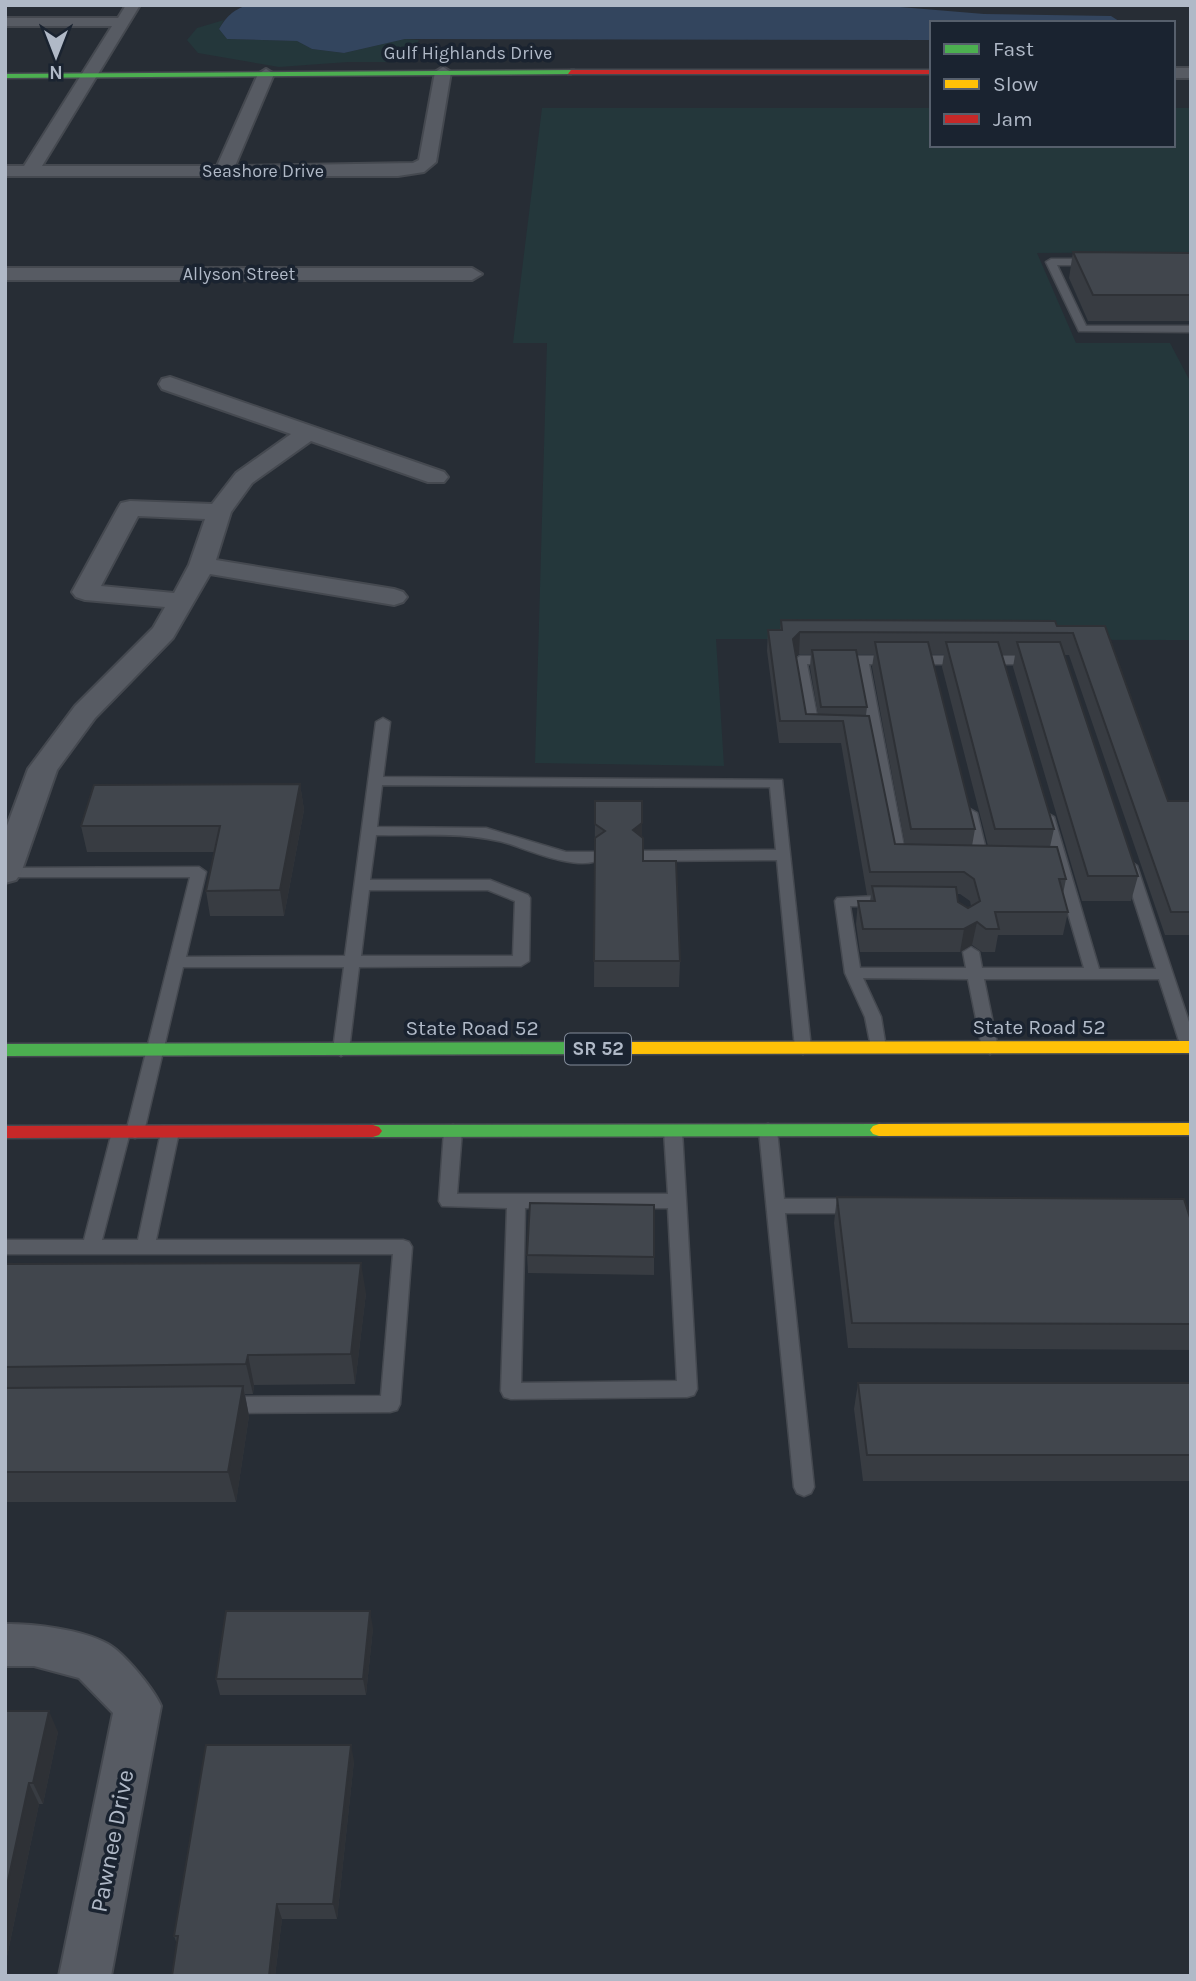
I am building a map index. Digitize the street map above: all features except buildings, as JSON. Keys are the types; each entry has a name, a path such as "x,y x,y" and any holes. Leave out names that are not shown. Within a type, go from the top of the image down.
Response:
{"main road":[{"name":"Gulf Highlands Drive","path":"5,76 443,72 930,72"},
{"name":"State Road 52","path":"5,1050 1190,1047"},
{"path":"5,1132 1191,1129"}],"street":[{"path":"30,171 91,77 132,5"},
{"path":"5,22 123,22"},
{"name":"Seashore Drive","path":"5,171 418,169 426,162 443,72"},
{"path":"224,171 266,74"},
{"name":"Allyson Street","path":"5,274 472,274"},
{"path":"170,384 306,434 436,477"},
{"path":"6,873 43,769 85,712 164,632 202,565 219,512 244,478 306,434"},
{"path":"181,601 85,592 130,508 219,512"},
{"path":"202,565 394,597"},
{"name":"Pawnee Drive","path":"5,1646 34,1645 93,1660 138,1706 85,1976"}],"lane":[{"path":"1107,262 1051,262 1082,329 1191,329"},
{"path":"824,731 811,731 800,660 1003,666 1050,660"},
{"path":"862,660 868,731 899,862 912,862"},
{"path":"341,1050 383,722"},
{"path":"375,780 777,783 803,1048"},
{"path":"965,794 982,862"},
{"path":"1042,799 1053,862 1093,974"},
{"path":"369,831 486,832 565,857 595,857"},
{"path":"642,856 784,855"},
{"path":"1126,856 1190,1047"},
{"path":"6,873 199,872 156,1050 91,1247"},
{"path":"177,962 521,961 523,898 490,885 362,885"},
{"path":"878,1048 873,1017 852,973 842,901 895,901"},
{"path":"971,952 990,1048"},
{"path":"852,973 1165,974"},
{"path":"768,1130 804,1487"},
{"path":"453,1131 448,1200 677,1201"},
{"path":"516,1200 511,1391 687,1390 673,1131"},
{"path":"145,1248 170,1132"},
{"path":"776,1206 872,1206"},
{"path":"5,1247 403,1248 390,1404 211,1405"}],"green space":[{"path":"224,20 219,29 227,39 297,41 312,49 344,53 405,39 419,40 405,62 348,62 279,67 198,53 187,40 197,28"},
{"path":"542,108 930,108 930,147 1175,147 1175,108 1191,108 1191,252 1037,253 1076,343 1170,343 1191,383 1191,640 716,639 724,766 535,763 547,343 513,343"}],"water":[{"path":"247,5 876,5 984,14 1111,16 1119,21 930,21 930,40 405,39 344,53 312,49 297,41 227,39 219,29 237,9"}],"traffic: fast":[{"path":"5,76 571,72"},
{"path":"5,1050 615,1048"},
{"path":"373,1131 879,1130"}],"traffic: slow":[{"path":"615,1048 1191,1047"},
{"path":"879,1130 1191,1129"}],"traffic: jam":[{"path":"571,72 930,72"},
{"path":"5,1132 373,1131"}]}
